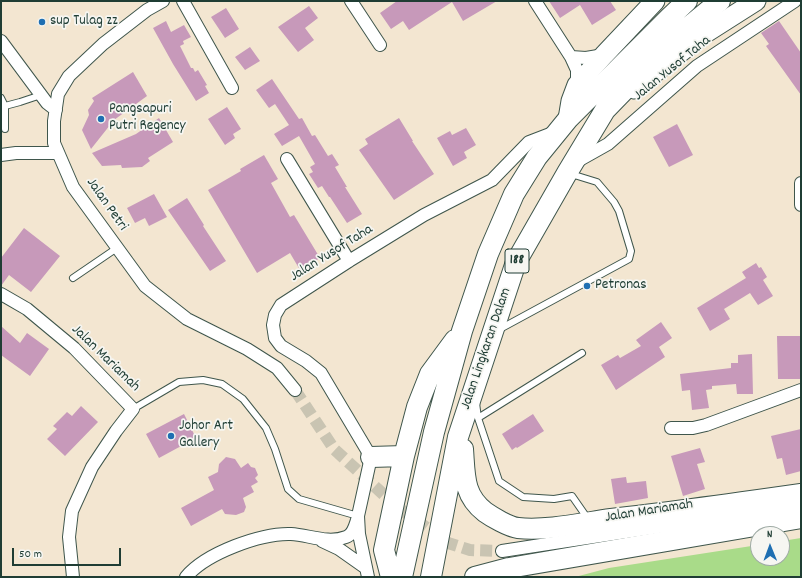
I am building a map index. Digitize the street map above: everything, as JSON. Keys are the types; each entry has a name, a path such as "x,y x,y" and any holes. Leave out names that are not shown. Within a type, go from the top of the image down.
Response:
{"highway":[{"name":"Jalan Lingkaran Dalam","path":"402,577 434,432 462,331 488,254 514,194 537,157 564,124 687,1"},
{"name":"Jalan Lingkaran Dalam","path":"431,577 458,437 470,422 474,387 516,262 605,110 674,38 720,1"},
{"path":"391,577 384,550 404,456 417,408 430,374 462,331"},
{"path":"470,422 465,478 469,494 486,512 516,528 536,529 801,494"},
{"path":"372,457 404,456"},
{"path":"475,577 509,568 801,518"}],"main road":[{"path":"605,110 658,71 701,36 756,1"},
{"path":"564,124 577,85 650,3"}],"street":[{"name":"Jalan Petri","path":"164,1 147,10 102,44 69,76 58,94 54,121 54,143 57,153 73,187 145,286 187,319 247,349 277,368 295,390"},
{"path":"183,1 232,88"},
{"path":"351,1 380,45"},
{"path":"535,1 571,57 577,70 577,85"},
{"name":"Jalan Yusof Taha","path":"570,168 608,144 697,66 795,1"},
{"path":"1,41 47,103 56,110"},
{"path":"571,57 586,58 604,55"},
{"name":"Jalan Yusof Taha","path":"372,457 321,373 306,361 281,346 275,338 273,326 275,315 281,305 349,261 424,215 492,180 529,142 564,124"},
{"path":"1,155 16,153 57,153"},
{"path":"287,159 349,261"},
{"path":"801,183 801,204"},
{"name":"Jalan Mariamah","path":"1,294 27,309 74,348 133,409 92,466 72,511 69,537 73,577"},
{"path":"671,428 693,428 706,425 801,390"},
{"path":"186,577 206,561 226,550 266,537 291,534 317,538 337,539 348,537 352,532 358,516 372,457"},
{"name":"Jalan Mariamah","path":"502,551 801,505"},
{"path":"358,516 359,534 367,573"},
{"path":"317,538 339,549 367,573"}],"lane":[{"path":"5,106 41,95"},
{"path":"1,98 5,106 5,129"},
{"path":"492,333 629,259 631,251 614,202 597,182 570,168"},
{"path":"73,278 117,248"},
{"path":"582,353 470,422 499,481 523,497 554,498 572,496 590,522"},
{"path":"133,409 179,382 203,380 222,384 243,399 266,428 275,449 288,489 299,499 358,516"}],"green space":[{"path":"801,538 801,577 575,577 609,568 750,546 750,566 790,566 790,540"}],"building":[{"path":"397,1 497,1 463,21 452,2 409,30 403,21 391,29 380,13"},
{"path":"549,1 610,1 616,10 592,25 580,5 560,18"},
{"path":"309,6 318,18 305,28 314,40 298,52 278,27"},
{"path":"226,8 239,29 225,38 211,17"},
{"path":"166,21 171,32 184,25 191,37 183,41 184,44 180,46 191,68 193,68 195,72 198,70 207,85 205,86 209,93 196,101 153,28"},
{"path":"779,21 801,53 801,95 766,46 769,44 761,33"},
{"path":"250,47 260,61 245,70 235,57"},
{"path":"133,72 147,96 114,120 91,149 82,130 89,115 88,110 94,101 92,98"},
{"path":"272,79 299,119 302,118 312,136 315,135 328,156 332,154 339,165 335,167 347,187 345,187 362,214 347,223 322,186 318,188 309,174 313,172 310,167 315,164 299,136 282,146 274,134 289,125 275,104 269,108 256,90"},
{"path":"227,107 241,129 233,134 235,138 225,145 208,119"},
{"path":"159,118 173,142 148,158 150,161 142,167 122,168 121,165 102,166 92,153 136,134"},
{"path":"399,118 434,174 394,200 359,150 368,144 365,139"},
{"path":"677,124 693,155 669,167 653,137"},
{"path":"466,128 476,145 464,152 467,158 453,166 437,138 450,131 452,135"},
{"path":"264,155 278,179 271,183 290,217 294,215 320,258 300,270 290,253 257,273 208,190 241,171 240,169"},
{"path":"154,194 167,217 149,226 145,218 135,223 127,208"},
{"path":"187,198 226,261 210,271 168,210"},
{"path":"24,228 60,256 31,292 9,275 1,286 1,258"},
{"path":"756,263 759,268 761,267 767,277 763,280 773,296 758,305 750,293 724,309 730,319 710,331 697,308 746,278 742,272"},
{"path":"661,322 672,338 659,347 665,357 616,390 601,365 618,355 620,358 641,346 636,340"},
{"path":"1,326 20,343 27,333 49,349 30,376 1,355"},
{"path":"777,336 800,336 801,379 778,379"},
{"path":"752,354 753,394 737,394 736,384 712,386 712,389 706,390 709,408 692,410 690,390 682,391 680,374 731,368 731,363 738,363 738,355"},
{"path":"81,406 98,422 65,456 47,439 57,429 53,426 67,412 72,416"},
{"name":"Johor Art Gallery","path":"184,414 196,438 159,458 146,434"},
{"path":"533,414 544,431 512,450 502,434"},
{"path":"801,429 801,471 786,475 782,458 777,459 771,436"},
{"path":"700,448 705,462 697,464 705,489 683,496 671,456"},
{"path":"226,457 235,459 241,468 248,463 251,467 255,468 258,475 255,478 258,482 251,486 254,492 243,498 246,507 244,512 236,515 225,514 222,509 191,526 181,508 214,490 208,477 218,472 219,464"},
{"path":"626,477 627,483 646,481 648,498 615,504 611,479"}],"tunnel":[{"path":"295,390 334,449 396,506 448,543 470,550 502,551"}],"place":[{"name":"sup Tulag zz","path":"42,22"},
{"name":"Pangsapuri Putri Regency","path":"101,119"},
{"name":"Petronas","path":"587,286"},
{"name":"Johor Art Gallery","path":"171,436"}]}
